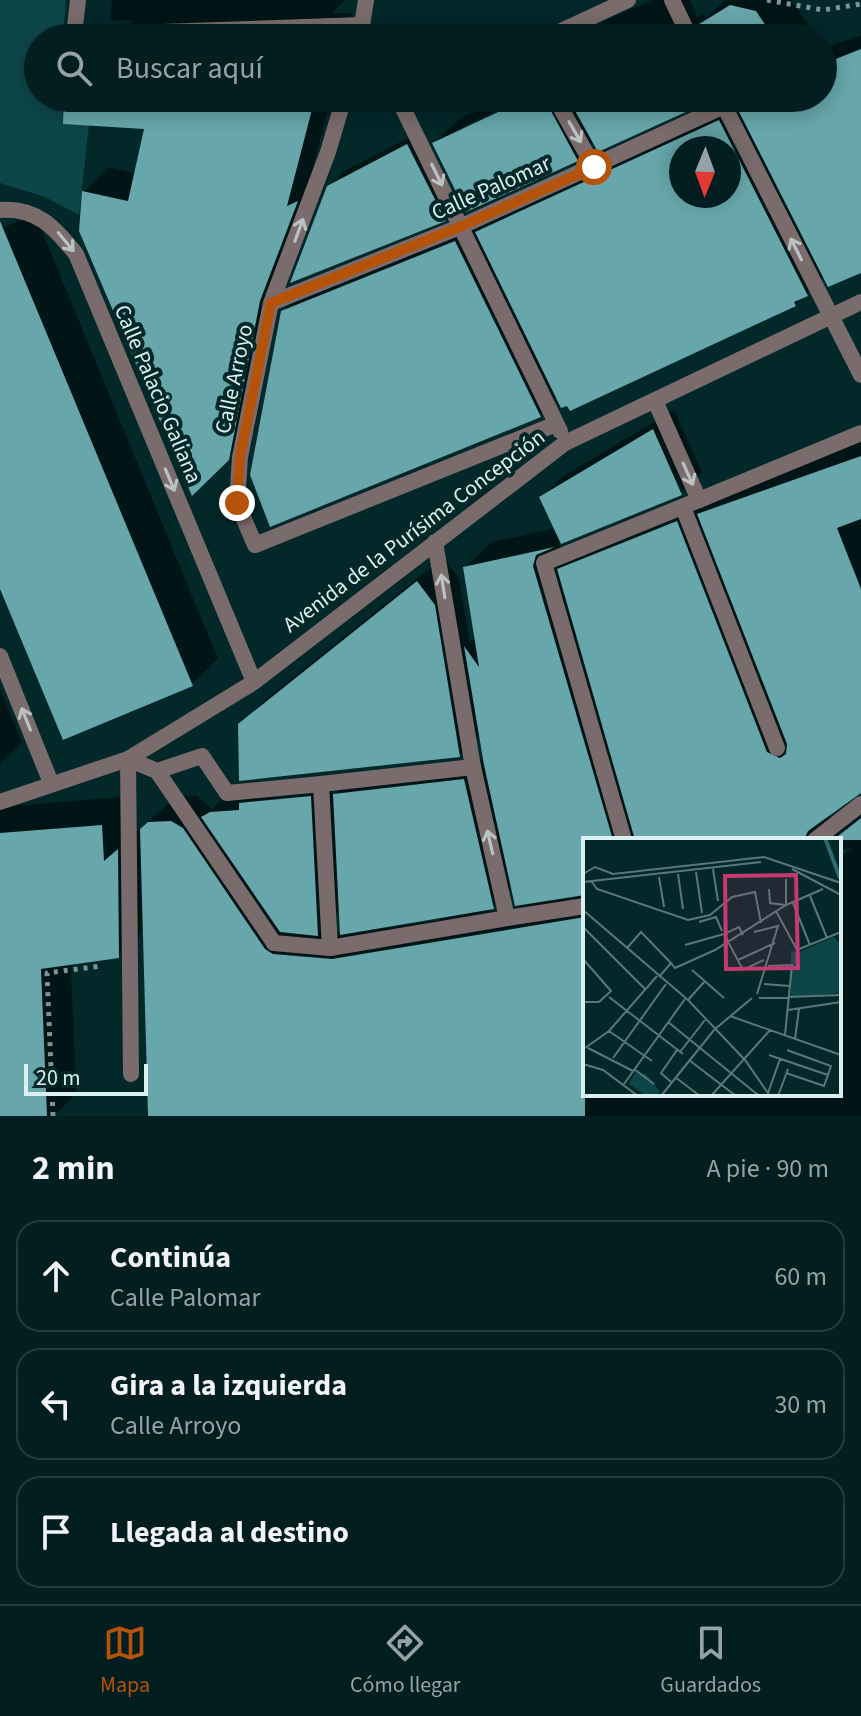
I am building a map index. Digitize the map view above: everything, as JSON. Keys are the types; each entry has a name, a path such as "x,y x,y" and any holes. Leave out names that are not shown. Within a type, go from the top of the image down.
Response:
{"street":[{"path":"75,24 78,0"},
{"path":"362,24 366,0"},
{"path":"576,24 628,0"},
{"path":"672,0 683,24"},
{"name":"Calle Arroyo","path":"340,112 328,152 271,303 240,457 237,503 255,545 556,424"},
{"path":"411,112 565,443"},
{"path":"563,112 594,167"},
{"name":"Calle Palomar","path":"271,303 462,226 594,167 702,112"},
{"path":"727,112 861,375"},
{"name":"Calle Palacio Galiana","path":"0,210 13,209 50,222 76,254 254,682"},
{"name":"Avenida de la Purísima Concepción","path":"0,802 128,759 254,682 565,443 656,403 861,302"},
{"path":"656,403 777,748"},
{"path":"623,838 544,563 861,433"},
{"path":"435,542 473,767 507,918"},
{"path":"0,656 51,783"},
{"path":"157,771 202,756 227,793 473,767"},
{"path":"131,1074 128,759 157,771 274,943 330,948 583,906"},
{"path":"321,784 330,948"},
{"path":"818,838 861,804"}],"path":[{"path":"767,0 823,10 861,4"},
{"path":"53,1116 47,973 130,963"}],"shaded area":[{"path":"0,0 66,0 64,24 24,24 24,112 90,112 79,215 43,196 0,183"}],"building":[{"path":"730,5 756,11 765,24 699,24"},
{"path":"861,49 861,273 828,287 739,112 837,112 837,58"},
{"path":"63,112 311,112 287,206 298,201 260,301 229,460 192,496 79,231 82,191 128,201 144,129 63,124"},
{"path":"498,112 552,112 578,161 466,212 432,143"},
{"path":"576,112 686,112 598,152"},
{"path":"719,120 727,136 684,136"},
{"path":"669,143 669,208 741,208 741,164 808,296 794,302 796,306 570,411 567,406 561,408 475,232"},
{"path":"407,144 446,221 290,283 327,186"},
{"path":"0,221 193,686 63,740 0,589"},
{"path":"455,241 541,417 270,527 250,475 281,311"},
{"path":"653,429 682,495 561,544 539,497"},
{"path":"861,456 861,519 837,528 861,589 861,793 808,831 805,838 634,838 557,569 677,521 767,752 780,758 786,754 787,744 697,514"},
{"path":"555,547 536,555 533,566 612,838 583,838 583,895 515,906 484,765 464,646 479,667 463,567"},
{"path":"417,581 435,605 460,757 239,781 238,724"},
{"path":"464,779 494,909 340,935 333,794"},
{"path":"311,796 318,936 280,932 201,817 210,812 239,810 239,803"},
{"path":"861,818 861,840 836,838"},
{"path":"171,821 183,828 265,949 273,954 332,959 583,917 585,1116 148,1116 140,829 148,822"},
{"path":"102,825 104,861 118,849 119,958 41,969 47,1116 0,1116 0,833"}],"route":[{"path":"237,503 240,457 271,303 462,226 594,167"}]}
